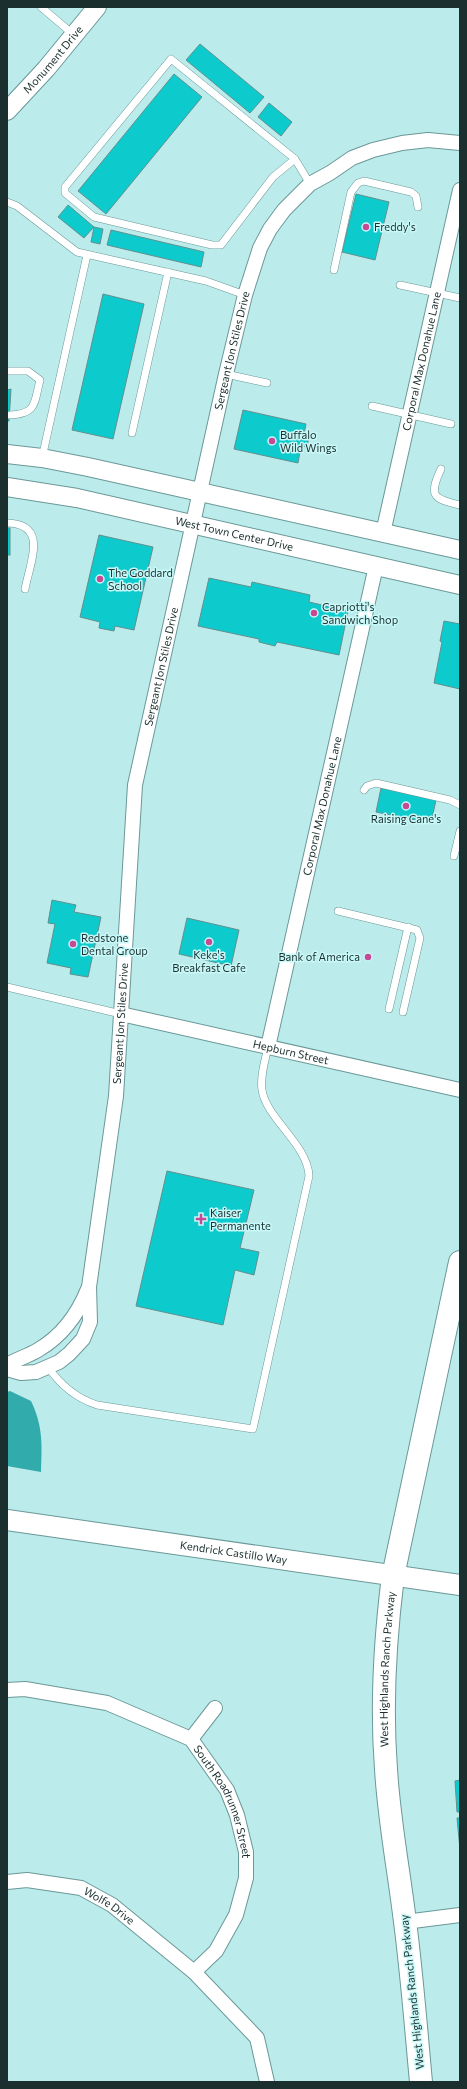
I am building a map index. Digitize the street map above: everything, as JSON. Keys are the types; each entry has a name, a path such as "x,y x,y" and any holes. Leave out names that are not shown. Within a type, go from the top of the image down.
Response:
{"main road":[{"name":"West Highlands Ranch Parkway","path":"421,2082 405,1922 392,1832 386,1769 385,1671 388,1620 393,1576 460,1262"},
{"name":"Kendrick Castillo Way","path":"7,1520 460,1585"}],"street":[{"name":"Monument Drive","path":"7,111 36,81 97,7"},
{"name":"Sergeant Jon Stiles Drive","path":"7,1369 27,1373 48,1367 69,1354 83,1339 87,1331 90,1313 89,1287 115,1102 135,785 226,374 245,295 260,248 270,229 284,210 310,184 330,174 352,158 373,150 428,140 460,143"},
{"name":"Corporal Max Donahue Lane","path":"383,533 460,190"},
{"path":"7,454 42,458 200,491 460,550"},
{"name":"West Town Center Drive","path":"7,487 70,496 460,585"},
{"name":"Corporal Max Donahue Lane","path":"268,1047 376,566"},
{"name":"Hepburn Street","path":"121,1014 460,1090"},
{"name":"Sergeant Jon Stiles Drive","path":"7,1365 38,1350 57,1336 78,1310 89,1287"},
{"name":"South Roadrunner Street","path":"7,1690 25,1689 107,1703 190,1739 228,1790 237,1815 246,1852 246,1878 236,1915 216,1951 194,1972"},
{"path":"190,1739 215,1708"},
{"name":"Wolfe Drive","path":"7,1882 27,1880 81,1888 112,1905 194,1972 257,2038 267,2082"},
{"path":"405,1922 460,1915"}],"lane":[{"path":"41,7 74,35"},
{"path":"295,159 273,177 220,245 212,245 94,217 65,193 66,187 171,59 295,159 310,184"},
{"path":"334,270 351,192 358,183 364,182 411,192 416,196 418,207"},
{"path":"7,202 17,206 72,249 87,255 206,281 245,295"},
{"path":"42,458 87,255"},
{"path":"132,433 168,272"},
{"path":"400,284 460,298"},
{"path":"7,371 28,371 40,380 33,407 24,415 10,415"},
{"path":"226,374 267,383"},
{"path":"372,406 451,424"},
{"path":"441,469 433,486 435,495 438,500 460,505"},
{"path":"7,523 25,527 31,531 34,539 25,589"},
{"path":"364,790 367,786 376,783 450,800 460,806"},
{"path":"454,856 460,830"},
{"path":"338,911 417,930 420,938 404,1012"},
{"path":"389,1009 408,927"},
{"path":"7,988 121,1014"},
{"path":"48,1367 66,1389 79,1398 97,1405 253,1429 309,1176 306,1159 270,1107 262,1092 262,1079 268,1047"}],"water":[{"path":"10,1391 31,1401 35,1410 41,1435 41,1472 7,1466 7,1392"}],"building":[{"path":"200,44 264,97 250,113 186,60"},
{"path":"174,74 202,97 106,214 78,191"},
{"path":"269,103 292,122 281,136 258,117"},
{"name":"Freddy's","path":"356,194 389,202 375,260 342,252"},
{"path":"68,205 94,227 84,238 58,217"},
{"path":"94,227 103,229 100,244 91,242"},
{"path":"111,230 204,252 201,267 107,245"},
{"path":"103,294 144,304 113,439 72,430"},
{"path":"11,389 9,421 7,421 7,390"},
{"name":"Buffalo Wild Wings","path":"243,410 306,424 304,434 309,436 307,447 301,446 298,463 234,449"},
{"path":"7,528 10,528 10,555 7,555"},
{"path":"99,535 153,547 134,630 115,626 114,631 99,628 100,622 80,617"},
{"path":"209,578 251,587 252,582 310,595 309,602 348,611 339,655 277,642 275,646 259,642 259,639 198,626"},
{"path":"444,621 460,624 460,689 434,683 442,642 440,641"},
{"name":"Raising Cane's","path":"381,788 436,800 431,823 376,812"},
{"name":"Redstone Dental Group","path":"52,900 76,905 74,912 101,917 88,977 70,974 71,968 47,963 55,924 48,923"},
{"name":"Keke's Breakfast Cafe","path":"187,918 239,930 231,966 179,954"},
{"name":"Kaiser Permanente","path":"167,1171 254,1190 240,1248 259,1252 254,1275 235,1270 223,1325 136,1306"},
{"path":"460,1780 460,1812 457,1812 455,1781"},
{"path":"457,1818 460,1818 460,1850"}],"place":[{"name":"Freddy's","path":"366,227"},
{"name":"Buffalo Wild Wings","path":"272,441"},
{"name":"The Goddard School","path":"100,579"},
{"name":"Capriotti's Sandwich Shop","path":"314,613"},
{"name":"Raising Cane's","path":"406,806"},
{"name":"Keke's Breakfast Cafe","path":"209,942"},
{"name":"Redstone Dental Group","path":"73,944"},
{"name":"Bank of America","path":"368,957"},
{"name":"Kaiser Permanente","path":"201,1219"}]}
